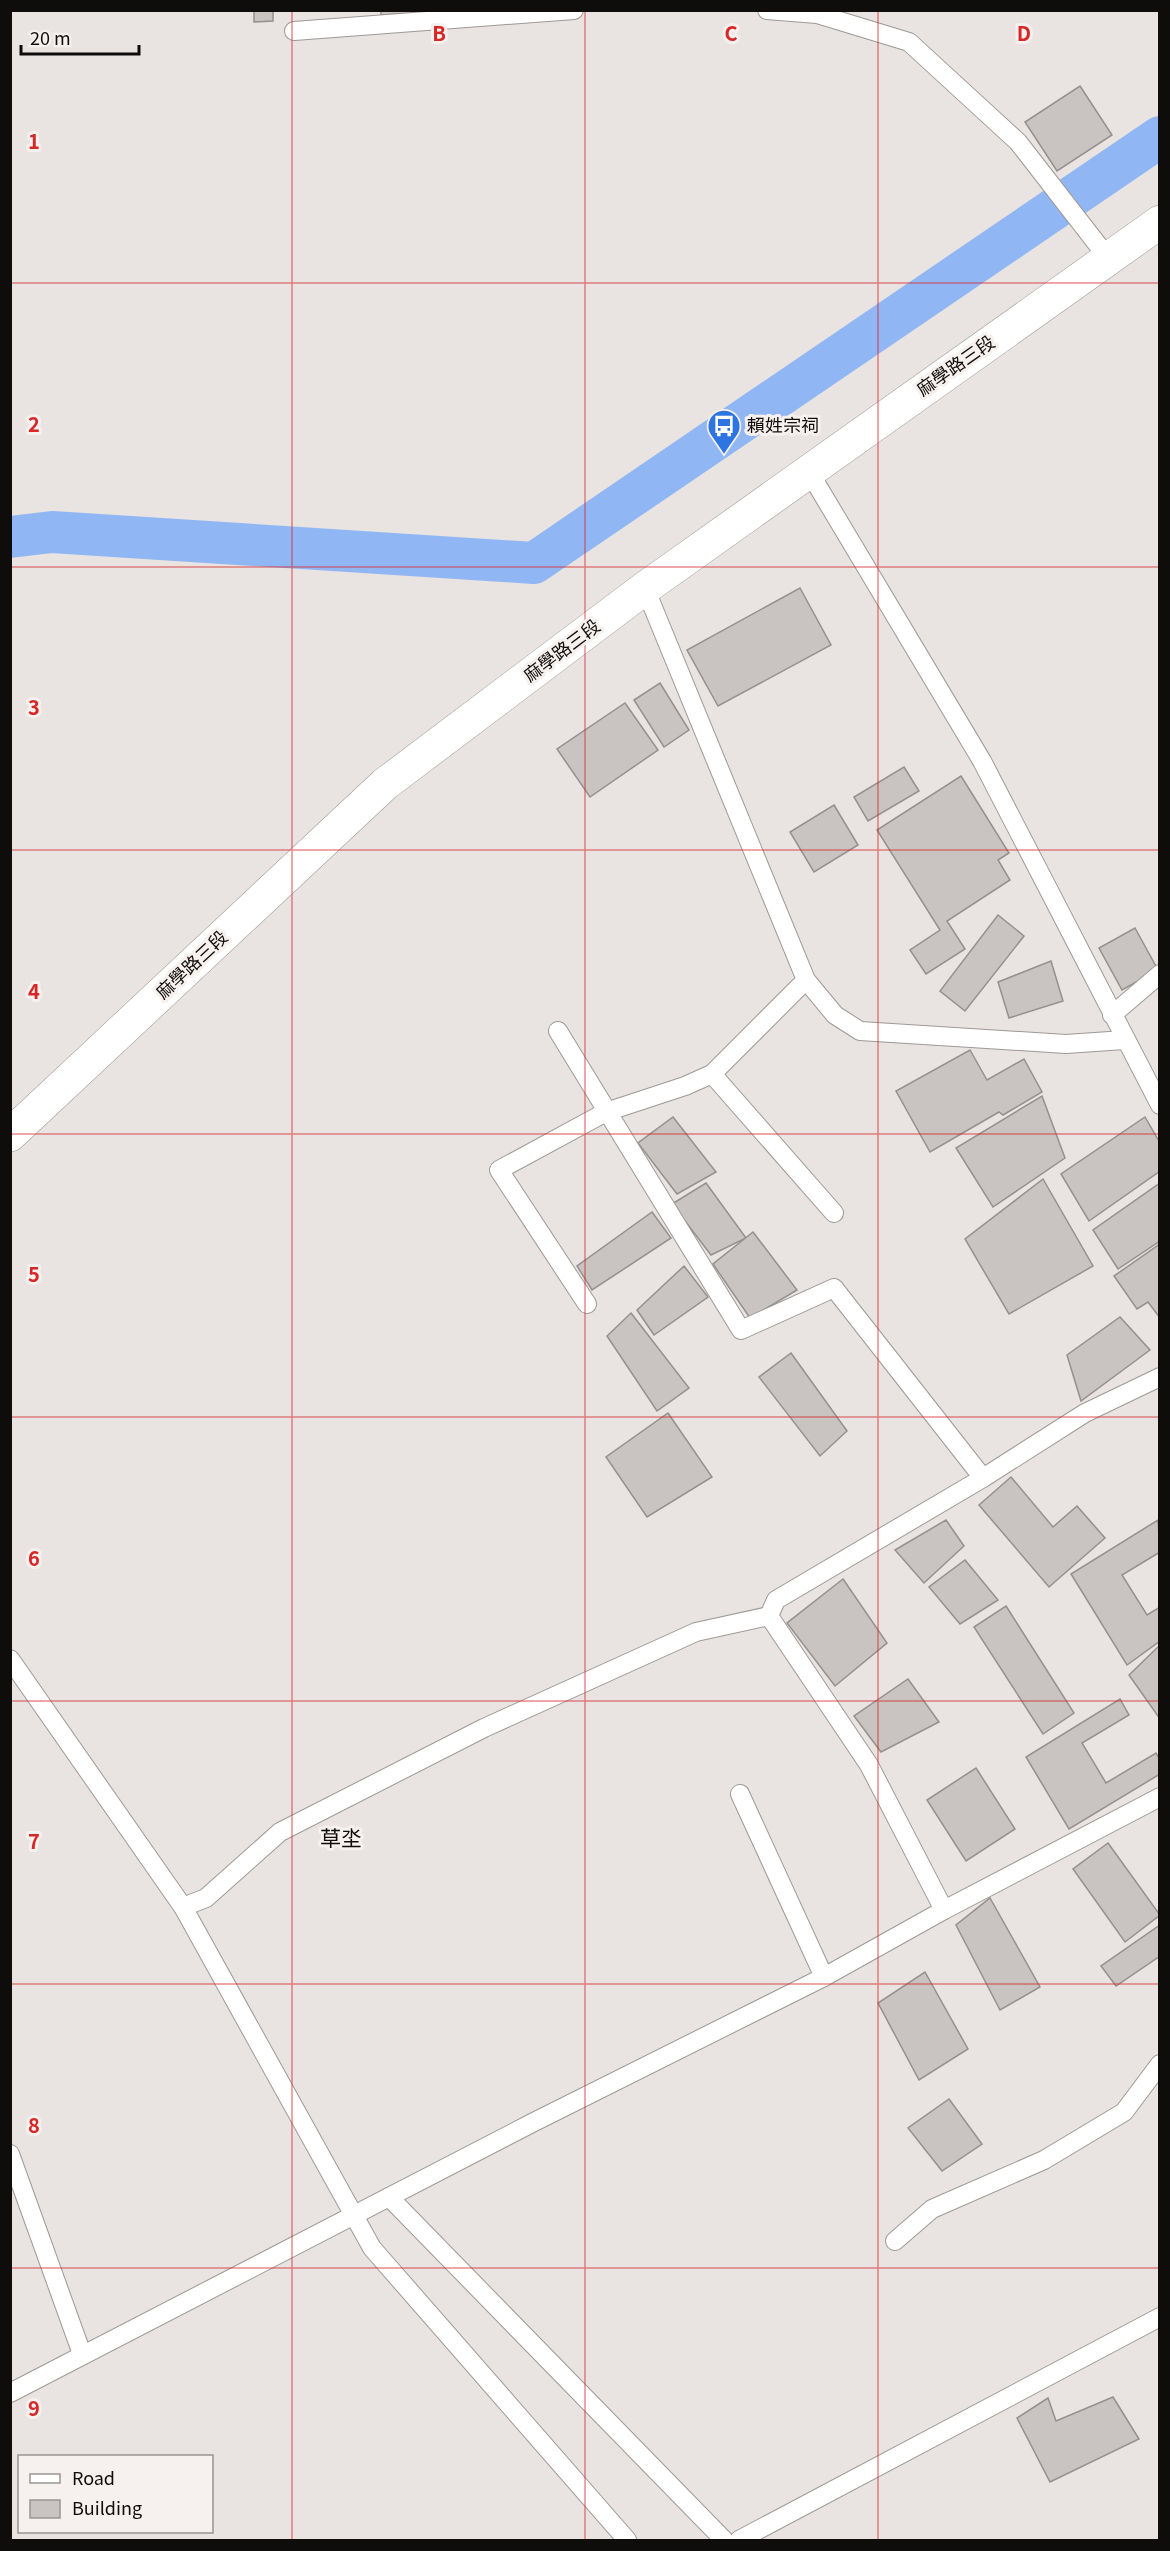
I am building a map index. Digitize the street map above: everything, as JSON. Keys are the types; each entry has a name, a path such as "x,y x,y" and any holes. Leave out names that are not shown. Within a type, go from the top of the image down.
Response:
{"main road":[{"name":"麻學路三段","path":"10,1136 385,784 645,588 1160,222"}],"lane":[{"path":"294,30 574,10"},
{"path":"766,10 817,14 909,42 1018,142 1108,258"},
{"path":"808,470 982,761 1124,1040 1160,1105"},
{"path":"645,588 806,980 835,1016 860,1031 1066,1044 1124,1040"},
{"path":"1112,1015 1160,974"},
{"path":"587,1304 499,1170 606,1112 686,1086 712,1074 806,980"},
{"path":"558,1031 741,1330 834,1288 983,1478"},
{"path":"712,1074 834,1213"},
{"path":"769,1616 776,1600 983,1478 1085,1413 1160,1377"},
{"path":"183,1907 206,1898 280,1832 484,1728 696,1632 769,1616"},
{"path":"769,1616 869,1765 944,1910"},
{"path":"10,1659 183,1907 372,2247 627,2541"},
{"path":"740,1794 824,1977"},
{"path":"10,2394 82,2354 824,1977 944,1910 1160,1797"},
{"path":"895,2241 932,2209 1044,2160 1124,2112 1160,2064"},
{"path":"10,2154 82,2354"},
{"path":"389,2197 724,2541"},
{"path":"739,2541 1160,2318"}],"building":[{"path":"254,10 273,10 273,21 254,22"},
{"path":"381,10 477,10 381,15"},
{"path":"1080,86 1112,135 1057,171 1025,122"},
{"path":"800,588 831,645 718,706 687,650"},
{"path":"660,683 689,730 664,747 634,700"},
{"path":"625,703 658,750 590,797 557,749"},
{"path":"904,767 919,791 868,821 854,797"},
{"path":"961,776 1009,853 998,860 1010,880 947,921 965,949 926,974 910,950 940,930 877,830"},
{"path":"834,805 858,845 814,872 790,832"},
{"path":"998,915 1024,936 965,1011 940,991"},
{"path":"1135,928 1158,970 1122,990 1099,948"},
{"path":"1051,961 1063,1001 1009,1018 998,982"},
{"path":"970,1050 987,1080 1024,1059 1042,1092 1003,1115 999,1112 930,1152 896,1091"},
{"path":"1042,1096 1065,1158 993,1207 956,1148"},
{"path":"673,1117 716,1172 677,1194 638,1143"},
{"path":"1145,1117 1160,1143 1160,1171 1089,1221 1061,1174"},
{"path":"1043,1179 1093,1266 1009,1314 965,1239"},
{"path":"706,1183 746,1238 711,1255 672,1204"},
{"path":"1160,1183 1160,1241 1118,1269 1093,1230"},
{"path":"652,1212 671,1238 592,1290 577,1266"},
{"path":"753,1232 797,1290 750,1318 713,1264"},
{"path":"1160,1244 1160,1318 1148,1302 1137,1309 1114,1276"},
{"path":"684,1266 708,1297 654,1335 637,1310"},
{"path":"631,1313 689,1388 657,1411 607,1336"},
{"path":"1120,1317 1150,1350 1081,1401 1067,1355"},
{"path":"791,1353 847,1431 820,1456 759,1377"},
{"path":"668,1413 712,1477 647,1517 606,1457"},
{"path":"1011,1477 1053,1527 1077,1506 1105,1538 1049,1587 979,1505"},
{"path":"946,1520 964,1546 924,1583 895,1550"},
{"path":"1158,1520 1160,1552 1122,1575 1147,1615 1160,1607 1160,1641 1127,1665 1071,1574"},
{"path":"965,1560 998,1600 960,1624 929,1587"},
{"path":"843,1579 887,1643 835,1686 787,1623"},
{"path":"1006,1606 1074,1713 1043,1734 974,1627"},
{"path":"1160,1645 1160,1719 1129,1675"},
{"path":"908,1679 939,1722 881,1752 854,1716"},
{"path":"1120,1699 1129,1715 1082,1743 1106,1783 1156,1753 1160,1760 1160,1774 1069,1829 1026,1757"},
{"path":"976,1768 1015,1829 966,1861 927,1800"},
{"path":"1108,1843 1160,1915 1125,1942 1073,1869"},
{"path":"990,1898 1040,1987 1000,2010 956,1925"},
{"path":"1160,1925 1160,1956 1116,1986 1101,1966"},
{"path":"925,1972 968,2049 919,2080 878,2003"},
{"path":"949,2099 982,2144 942,2171 908,2128"},
{"path":"1113,2397 1139,2439 1050,2482 1017,2418 1048,2398 1056,2421"}],"waterway":[{"path":"10,537 52,532 534,563 1160,137"}],"place":[{"name":"賴姓宗祠","path":"724,455"}],"district":[{"name":"草坔","path":"341,1839"}]}
